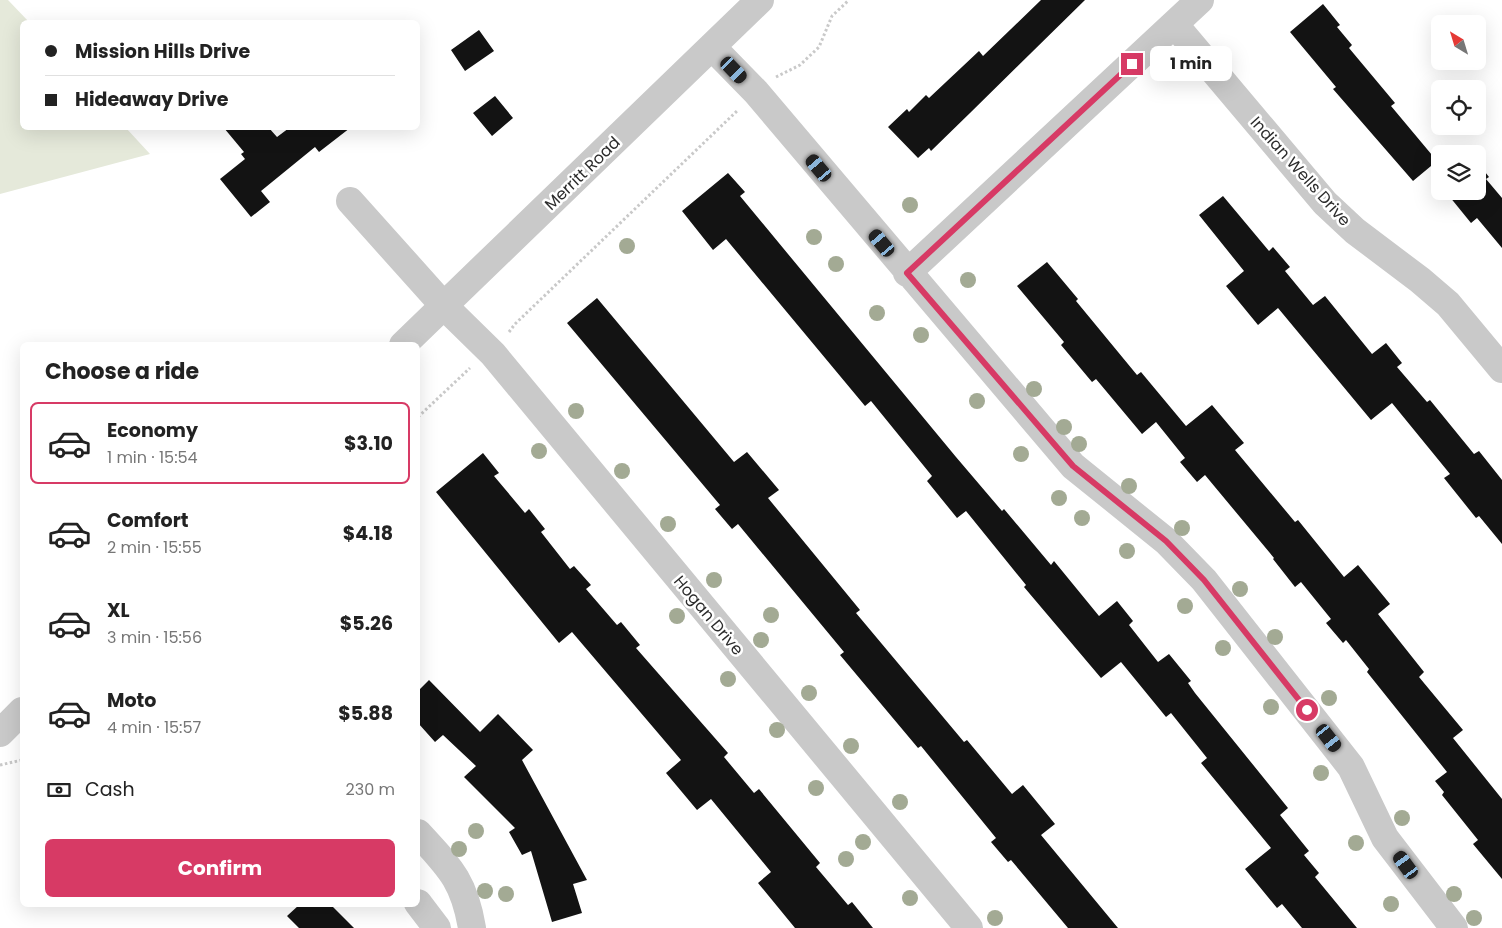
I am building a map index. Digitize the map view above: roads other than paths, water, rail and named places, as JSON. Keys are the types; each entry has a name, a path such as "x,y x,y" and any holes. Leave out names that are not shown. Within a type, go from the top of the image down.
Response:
{"street":[{"name":"Merritt Road","path":"406,342 760,0"},
{"path":"907,273 1200,0"},
{"name":"Indian Wells Drive","path":"1175,24 1325,203 1355,231 1420,280 1448,304 1502,369"},
{"path":"712,47 756,92 907,273 1073,466 1166,541 1204,580 1351,767 1386,838 1454,928"},
{"name":"Hogan Drive","path":"350,201 444,306 493,354 969,928"},
{"path":"0,733 20,713"},
{"path":"420,835 451,868 467,900 472,928"},
{"path":"420,906 437,928"}]}
